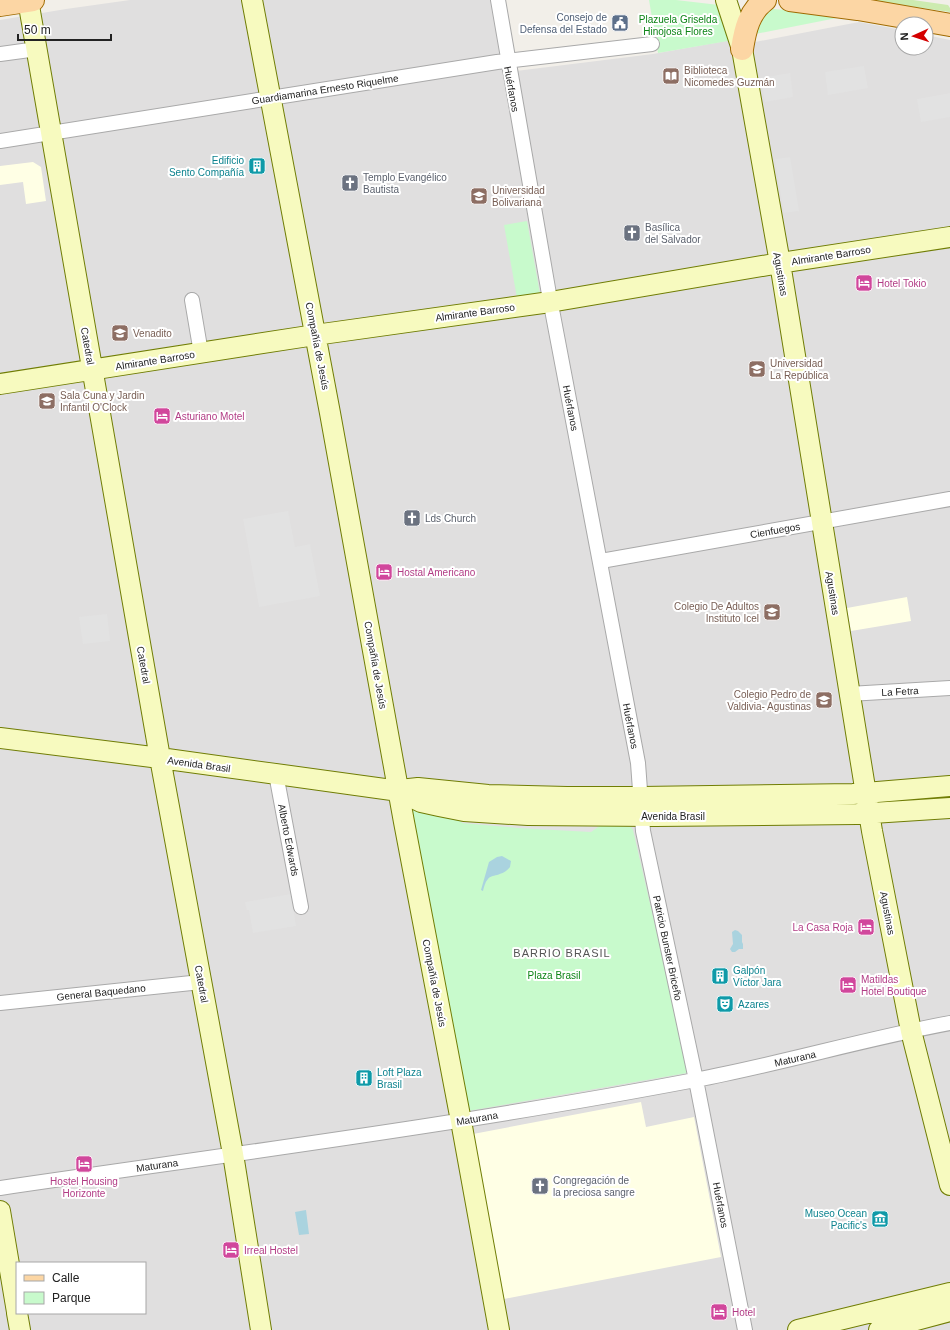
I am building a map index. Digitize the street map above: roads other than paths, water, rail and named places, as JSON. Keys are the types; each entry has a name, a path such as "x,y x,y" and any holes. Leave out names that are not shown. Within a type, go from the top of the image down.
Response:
{"main road":[{"path":"0,5 30,0"},
{"name":"Catedral","path":"30,0 51,132 160,758 233,1154 261,1330"},
{"name":"Compañía de Jesús","path":"252,0 499,1330"},
{"name":"Agustinas","path":"726,0 742,48 780,263 869,813 911,1031 950,1185"},
{"path":"742,48 745,32 751,16 758,6 765,0"},
{"path":"790,0 858,9 950,25"},
{"name":"Almirante Barroso","path":"0,384 315,334 550,302 780,263 950,237"},
{"name":"Avenida Brasil","path":"0,738 160,758 398,791 428,804 464,811 528,815 866,793 950,786"},
{"name":"Avenida Brasil","path":"642,807 869,813 950,808"},
{"path":"0,1211 16,1307"},
{"path":"798,1330 950,1293"},
{"path":"879,1330 950,1311"},
{"path":"17,1314 20,1330"}],"street":[{"name":"Huérfanos","path":"498,0 507,61 550,302 601,562 638,763 642,807"},
{"name":"Guardiamarina Ernesto Riquelme","path":"0,141 507,61 652,44"},
{"path":"0,54 37,49"},
{"path":"192,300 201,353"},
{"name":"Cienfuegos","path":"601,562 950,499"},
{"name":"La Fetra","path":"849,694 950,688"},
{"name":"Alberto Edwards","path":"276,774 301,907"},
{"name":"Patricio Bunster Briceño","path":"642,807 643,831 696,1080"},
{"name":"General Baquedano","path":"0,1003 202,982"},
{"name":"Maturana","path":"0,1188 461,1121 696,1080 950,1023"},
{"name":"Huérfanos","path":"696,1080 745,1330"}],"water":[{"path":"502,856 511,861 510,867 504,872 489,877 485,883 483,891 481,890 489,862"},
{"path":"735,930 742,935 743,949 732,952 730,949 733,944 732,932"},
{"path":"306,1210 309,1234 299,1235 295,1212"}],"place":[{"name":"Consejo de Defensa del Estado","path":"620,23"},
{"name":"Biblioteca Nicomedes Guzmán","path":"671,76"},
{"name":"Edificio Sento Compañía","path":"257,166"},
{"name":"Templo Evangélico Bautista","path":"350,183"},
{"name":"Universidad Bolivariana","path":"479,196"},
{"name":"Basílica del Salvador","path":"632,233"},
{"name":"Hotel Tokio","path":"864,283"},
{"name":"Venadito","path":"120,333"},
{"name":"Universidad La República","path":"757,369"},
{"name":"Sala Cuna y Jardin Infantil O'Clock","path":"47,401"},
{"name":"Asturiano Motel","path":"162,416"},
{"name":"Lds Church","path":"412,518"},
{"name":"Hostal Americano","path":"384,572"},
{"name":"Colegio De Adultos Instituto Icel","path":"772,612"},
{"name":"Colegio Pedro de Valdivia- Agustinas","path":"824,700"},
{"name":"La Casa Roja","path":"866,927"},
{"name":"Galpón Víctor Jara","path":"720,976"},
{"name":"Matildas Hotel Boutique","path":"848,985"},
{"name":"Azares","path":"725,1004"},
{"name":"Loft Plaza Brasil","path":"364,1078"},
{"name":"Hostel Housing Horizonte","path":"84,1164"},
{"name":"Congregación de la preciosa sangre","path":"540,1186"},
{"name":"Museo Ocean Pacific's","path":"880,1219"},
{"name":"Irreal Hostel","path":"231,1250"},
{"name":"Hotel","path":"719,1312"}],"district":[{"name":"BARRIO BRASIL","path":"562,953"}],"park label":[{"name":"Plazuela Griselda Hinojosa Flores","path":"678,24"},
{"name":"Plaza Brasil","path":"554,975"}]}
